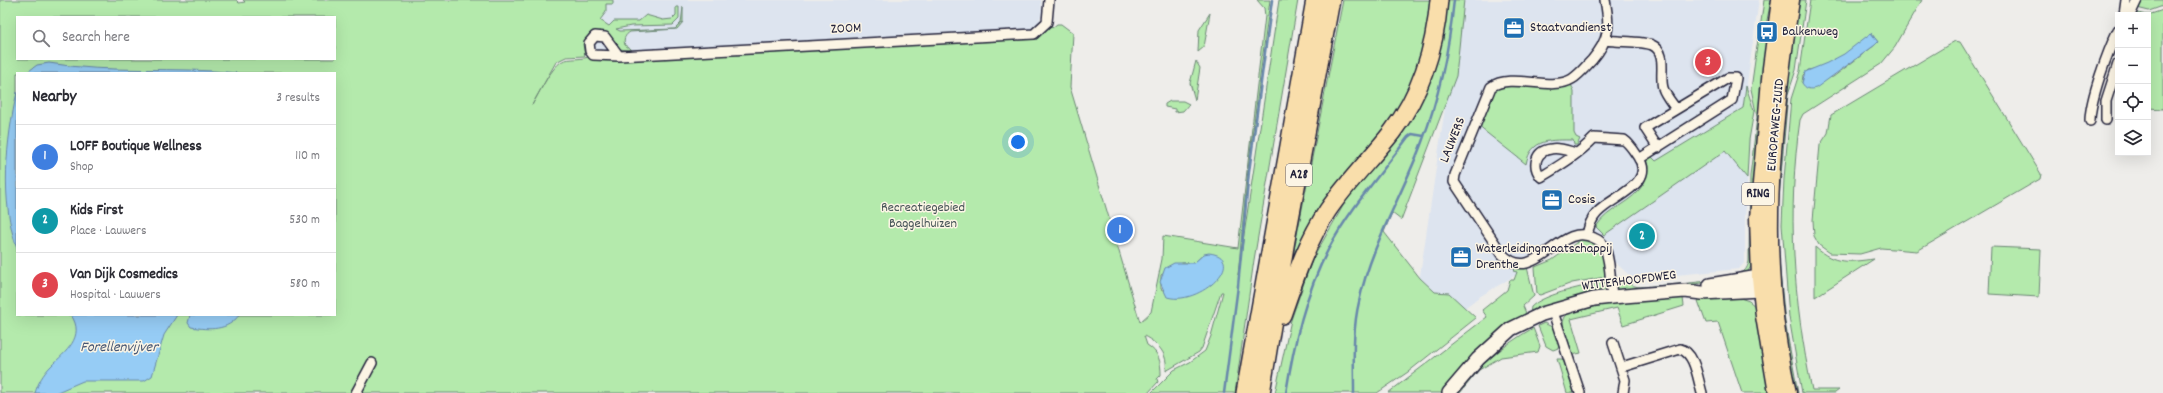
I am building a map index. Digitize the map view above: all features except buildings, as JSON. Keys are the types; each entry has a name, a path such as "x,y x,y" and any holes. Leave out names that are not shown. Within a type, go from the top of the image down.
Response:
{"highway":[{"name":"A28","path":"1245,393 1315,0"},
{"name":"A28","path":"1261,393 1331,0"},
{"name":"A28","path":"1268,350 1294,277 1319,224 1340,193 1392,132 1412,101 1431,54 1439,0"}],"main road":[{"name":"EUROPAWEG-ZUID","path":"1776,393 1766,339 1764,283 1757,218 1759,180 1770,68 1779,0"},
{"name":"EUROPAWEG-ZUID","path":"1789,393 1777,334 1764,283 1770,229 1771,178 1777,100 1792,0"}],"street":[{"name":"ZOOM","path":"619,56 1034,34 1047,22 1049,0"},
{"path":"1605,0 1608,16"},
{"path":"1611,0 1606,40 1620,43 1647,43 1656,47 1661,55 1661,79 1664,90 1676,109"},
{"path":"2124,12 2126,0"},
{"path":"2131,12 2137,0"},
{"path":"2090,121 2090,112 2115,38"},
{"name":"LAUWERS","path":"1587,235 1580,234 1570,236 1529,263 1512,261 1502,254 1490,237 1457,189 1454,178 1491,87 1501,82 1561,82 1571,80 1601,49 1606,40"},
{"path":"2106,120 2106,101 2115,72"},
{"path":"2102,75 2113,78"},
{"path":"1639,159 1658,148 1732,100 1736,78 1728,78 1645,128 1658,148"},
{"path":"1576,153 1594,138 1621,138 1628,142 1644,167 1641,180 1596,213 1588,226 1587,235 1597,239 1604,246 1609,259 1612,297"},
{"name":"WITTERHOOFDWEG","path":"1449,393 1473,364 1497,344 1553,312 1594,299 1686,291 1702,293 1764,283"},
{"path":"1553,312 1580,393"},
{"path":"1613,343 1625,380 1623,393"},
{"path":"1622,367 1680,349 1684,350 1690,355 1702,393"},
{"path":"356,393 372,363"}],"shaded area":[{"path":"593,0 1041,0 1042,12 1039,23 1030,30 580,56"},
{"path":"1461,0 1759,0 1747,83 1751,121 1745,219 1745,262 1739,269 1634,279 1603,252 1580,237 1479,297 1409,350"}],"green space":[{"name":"Recreatiegebied Baggelhuizen","path":"0,0 236,0 239,3 245,2 243,0 613,0 613,4 606,4 606,12 600,20 609,26 614,21 639,21 646,15 663,20 672,19 676,15 676,7 679,7 679,19 673,25 631,26 616,29 620,31 675,29 681,23 683,7 683,22 677,29 628,33 624,39 624,43 633,51 620,49 605,33 590,33 583,44 585,56 566,57 556,62 532,105 555,67 565,60 589,57 593,55 1034,34 1049,17 1052,28 1057,24 1061,24 1073,33 1070,87 1140,322 1151,312 1162,259 1163,236 1238,248 1265,16 1264,8 1257,0 1270,0 1248,169 1238,275 1279,0 1298,0 1254,260 1235,393 1151,393 1174,370 1190,362 1205,351 1211,336 1223,292 1221,292 1202,348 1199,352 1166,371 1166,359 1161,350 1154,342 1144,336 1147,345 1157,354 1161,370 1161,375 1157,379 1158,382 1148,393 0,393","holes":["1204,254 1177,298 1161,289 1161,275 1182,263 1194,263"]},
{"path":"1343,0 1433,0 1431,23 1410,92 1286,291"},
{"path":"1446,0 1464,0 1456,76 1401,220 1392,213 1384,232 1420,278 1435,292 1449,293 1476,318 1408,372 1377,393 1275,393 1291,320 1312,260 1347,199 1396,134"},
{"path":"1764,0 1771,0 1765,30 1760,29"},
{"path":"1800,0 1806,0 1796,70 1788,94 1777,221 1778,251 1785,322 1798,393 1792,393 1784,357 1776,302 1773,213 1779,131"},
{"path":"1810,0 1922,0 1895,47 1881,64 1803,114 1800,120 1796,154 1793,221 1796,289 1800,322 1812,390 1839,390 1835,393 1802,393 1789,317 1782,224 1784,179 1791,99 1800,71","holes":["1871,33 1878,42 1833,77 1802,83 1803,75 1808,70 1825,65 1842,56 1858,45"]},
{"path":"2144,0 2163,0 2163,6 2149,11 2137,8"},
{"path":"2163,10 2163,109 2151,108 2151,14"},
{"path":"1210,13 1204,47 1198,52 1199,30"},
{"path":"1759,32 1768,33 1762,115 1756,145 1754,173 1752,265 1746,274 1716,281 1674,287 1618,291 1614,279 1621,280 1637,287 1708,281 1733,276 1743,272 1748,265 1750,176 1757,117 1751,89"},
{"path":"1955,41 1960,42 2041,174 2040,179 1917,251 1881,248 1860,254 1830,253 1819,245 1814,236 1813,220 1820,145 1828,133 1831,115"},
{"path":"1196,61 1200,68 1195,100 1190,83"},
{"path":"1571,84 1574,92 1574,133 1576,137 1580,139 1577,145 1574,145 1573,140 1544,142 1532,149 1526,164 1478,126 1492,92 1502,86"},
{"path":"1746,86 1754,111 1749,140 1747,178 1725,151 1604,235 1596,227 1601,220 1639,190 1646,177 1646,159 1652,157 1656,161 1743,108"},
{"path":"1170,101 1183,101 1189,104 1183,111 1175,112 1175,109 1165,107 1165,104"},
{"path":"1583,238 1590,239 1595,242 1602,252 1605,264 1605,277 1572,283 1540,295 1537,294 1535,267 1552,260"},
{"path":"1815,247 1829,257 1843,261 1874,259 1815,297"},
{"path":"1991,247 2041,249 2039,297 1989,294"},
{"path":"1517,267 1527,267 1534,296 1523,306 1528,318 1492,343 1471,360 1443,393 1388,393 1487,317 1482,310 1507,290 1510,280 1514,280 1517,272 1513,271"},
{"path":"1607,281 1606,292 1530,314 1531,307 1537,302 1546,298"},
{"path":"1737,297 1749,301 1756,307 1769,393 1742,393 1718,322 1706,323 1697,298"},
{"path":"1683,298 1684,306 1623,325 1617,308 1571,319 1581,353 1572,355 1563,327 1563,321 1569,313 1616,302"},
{"path":"1544,323 1554,328 1561,347 1553,350 1546,346 1538,326"},
{"path":"1533,328 1540,346 1538,352 1501,357 1479,370 1460,393 1456,393 1473,374 1492,357 1511,342"},
{"path":"1557,359 1563,359 1574,393 1567,393"}],"water":[{"path":"1871,33 1878,42 1875,45 1816,88 1806,88 1803,85 1802,83 1805,72 1844,54"},
{"path":"49,63 96,68 226,72 27,72 37,65"},
{"path":"16,97 16,244 8,211 6,171"},
{"path":"1209,253 1220,257 1224,263 1222,272 1216,281 1206,289 1193,295 1180,298 1167,297 1160,282 1165,268 1174,263 1194,263 1204,254"},
{"name":"Forellenvijver","path":"72,316 176,316 164,335 152,376 144,381 83,381 55,393 35,393 43,375 72,344 76,330"},
{"path":"190,316 238,316 235,320 224,327 211,329 191,327 188,323"}],"waterway":[{"path":"1224,393 1238,286 1249,172 1272,0"},
{"path":"1354,393 1355,324 1364,281 1379,241 1414,162 1434,107 1443,72 1454,0"},
{"path":"1286,393 1297,337 1307,301 1313,283 1337,233 1356,205 1408,137 1412,134 1424,136"}],"place":[{"name":"Staatvandienst","path":"1514,28"},
{"name":"Balkenweg","path":"1767,32"},
{"name":"Van Dijk Cosmedics","path":"1708,62"},
{"name":"Cosis","path":"1552,200"},
{"name":"LOFF Boutique Wellness","path":"1120,230"},
{"name":"Kids First","path":"1642,236"},
{"name":"Waterleidingmaatschappij Drenthe","path":"1461,257"}]}
